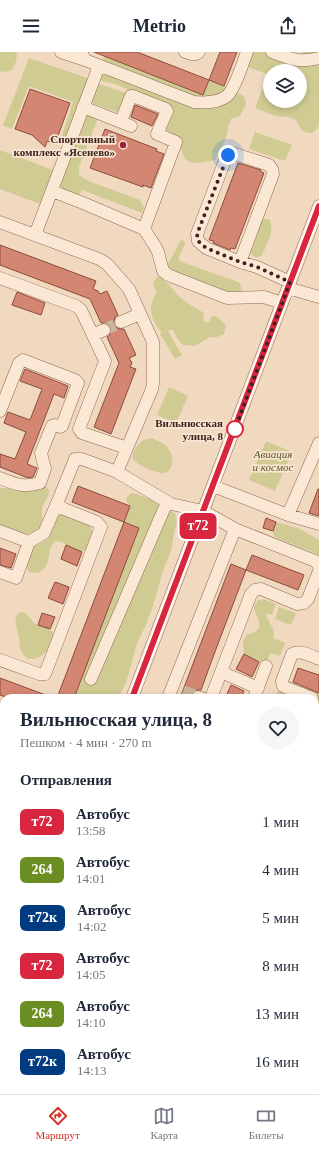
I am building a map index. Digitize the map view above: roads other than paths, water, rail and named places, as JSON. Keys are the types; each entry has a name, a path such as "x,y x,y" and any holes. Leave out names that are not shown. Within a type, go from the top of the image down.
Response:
{"street":[{"path":"61,52 83,56 99,66 194,102 204,103 220,100 228,95 234,86 247,52"},
{"path":"185,52 192,55 199,52"},
{"path":"272,52 295,60 319,58"},
{"path":"35,235 99,66"},
{"path":"83,107 126,123 131,96 166,109 167,111 157,134 176,142 144,229"},
{"path":"240,262 273,174 269,165 232,153 228,155 197,234 198,241 206,248 240,262 257,267 289,285 319,297"},
{"path":"52,191 144,229 156,246 163,270 168,275 227,298 264,297 282,303"},
{"path":"134,694 319,206"},
{"path":"0,222 98,259 107,264 129,289 153,342 154,383 117,472"},
{"path":"0,278 76,306 81,310 98,332 104,364 79,429"},
{"path":"121,322 140,314"},
{"path":"0,411 19,364 23,360 77,382 77,386 62,426 52,426 42,453 45,469 40,483 27,486 18,485 0,478"},
{"path":"63,423 79,429 82,433 127,448"},
{"path":"288,515 319,443"},
{"path":"0,572 16,578 29,542 44,533 75,459 82,459 117,472 171,504 203,511 235,529 315,561 319,565"},
{"path":"213,486 288,515 319,524"},
{"path":"0,660 39,674 45,674 99,532 101,526 97,522 64,509 59,506 58,501"},
{"path":"91,679 167,502"},
{"path":"174,692 235,529"},
{"path":"0,531 29,542"},
{"path":"213,694 251,594 256,590 261,589 297,604 304,603 308,599 319,571"},
{"path":"302,694 283,686 282,681 292,654 299,652 319,659"},
{"path":"221,672 256,693 266,666"}],"tunnel":[{"path":"104,330 121,322"},
{"path":"183,691 190,694"}],"place":[{"name":"Спортивный комплекс «Ясенево»","path":"123,145"},
{"name":"Вильнюсская улица, 8","path":"235,429"}],"park label":[{"name":"Авиация и космос","path":"273,460"}]}
